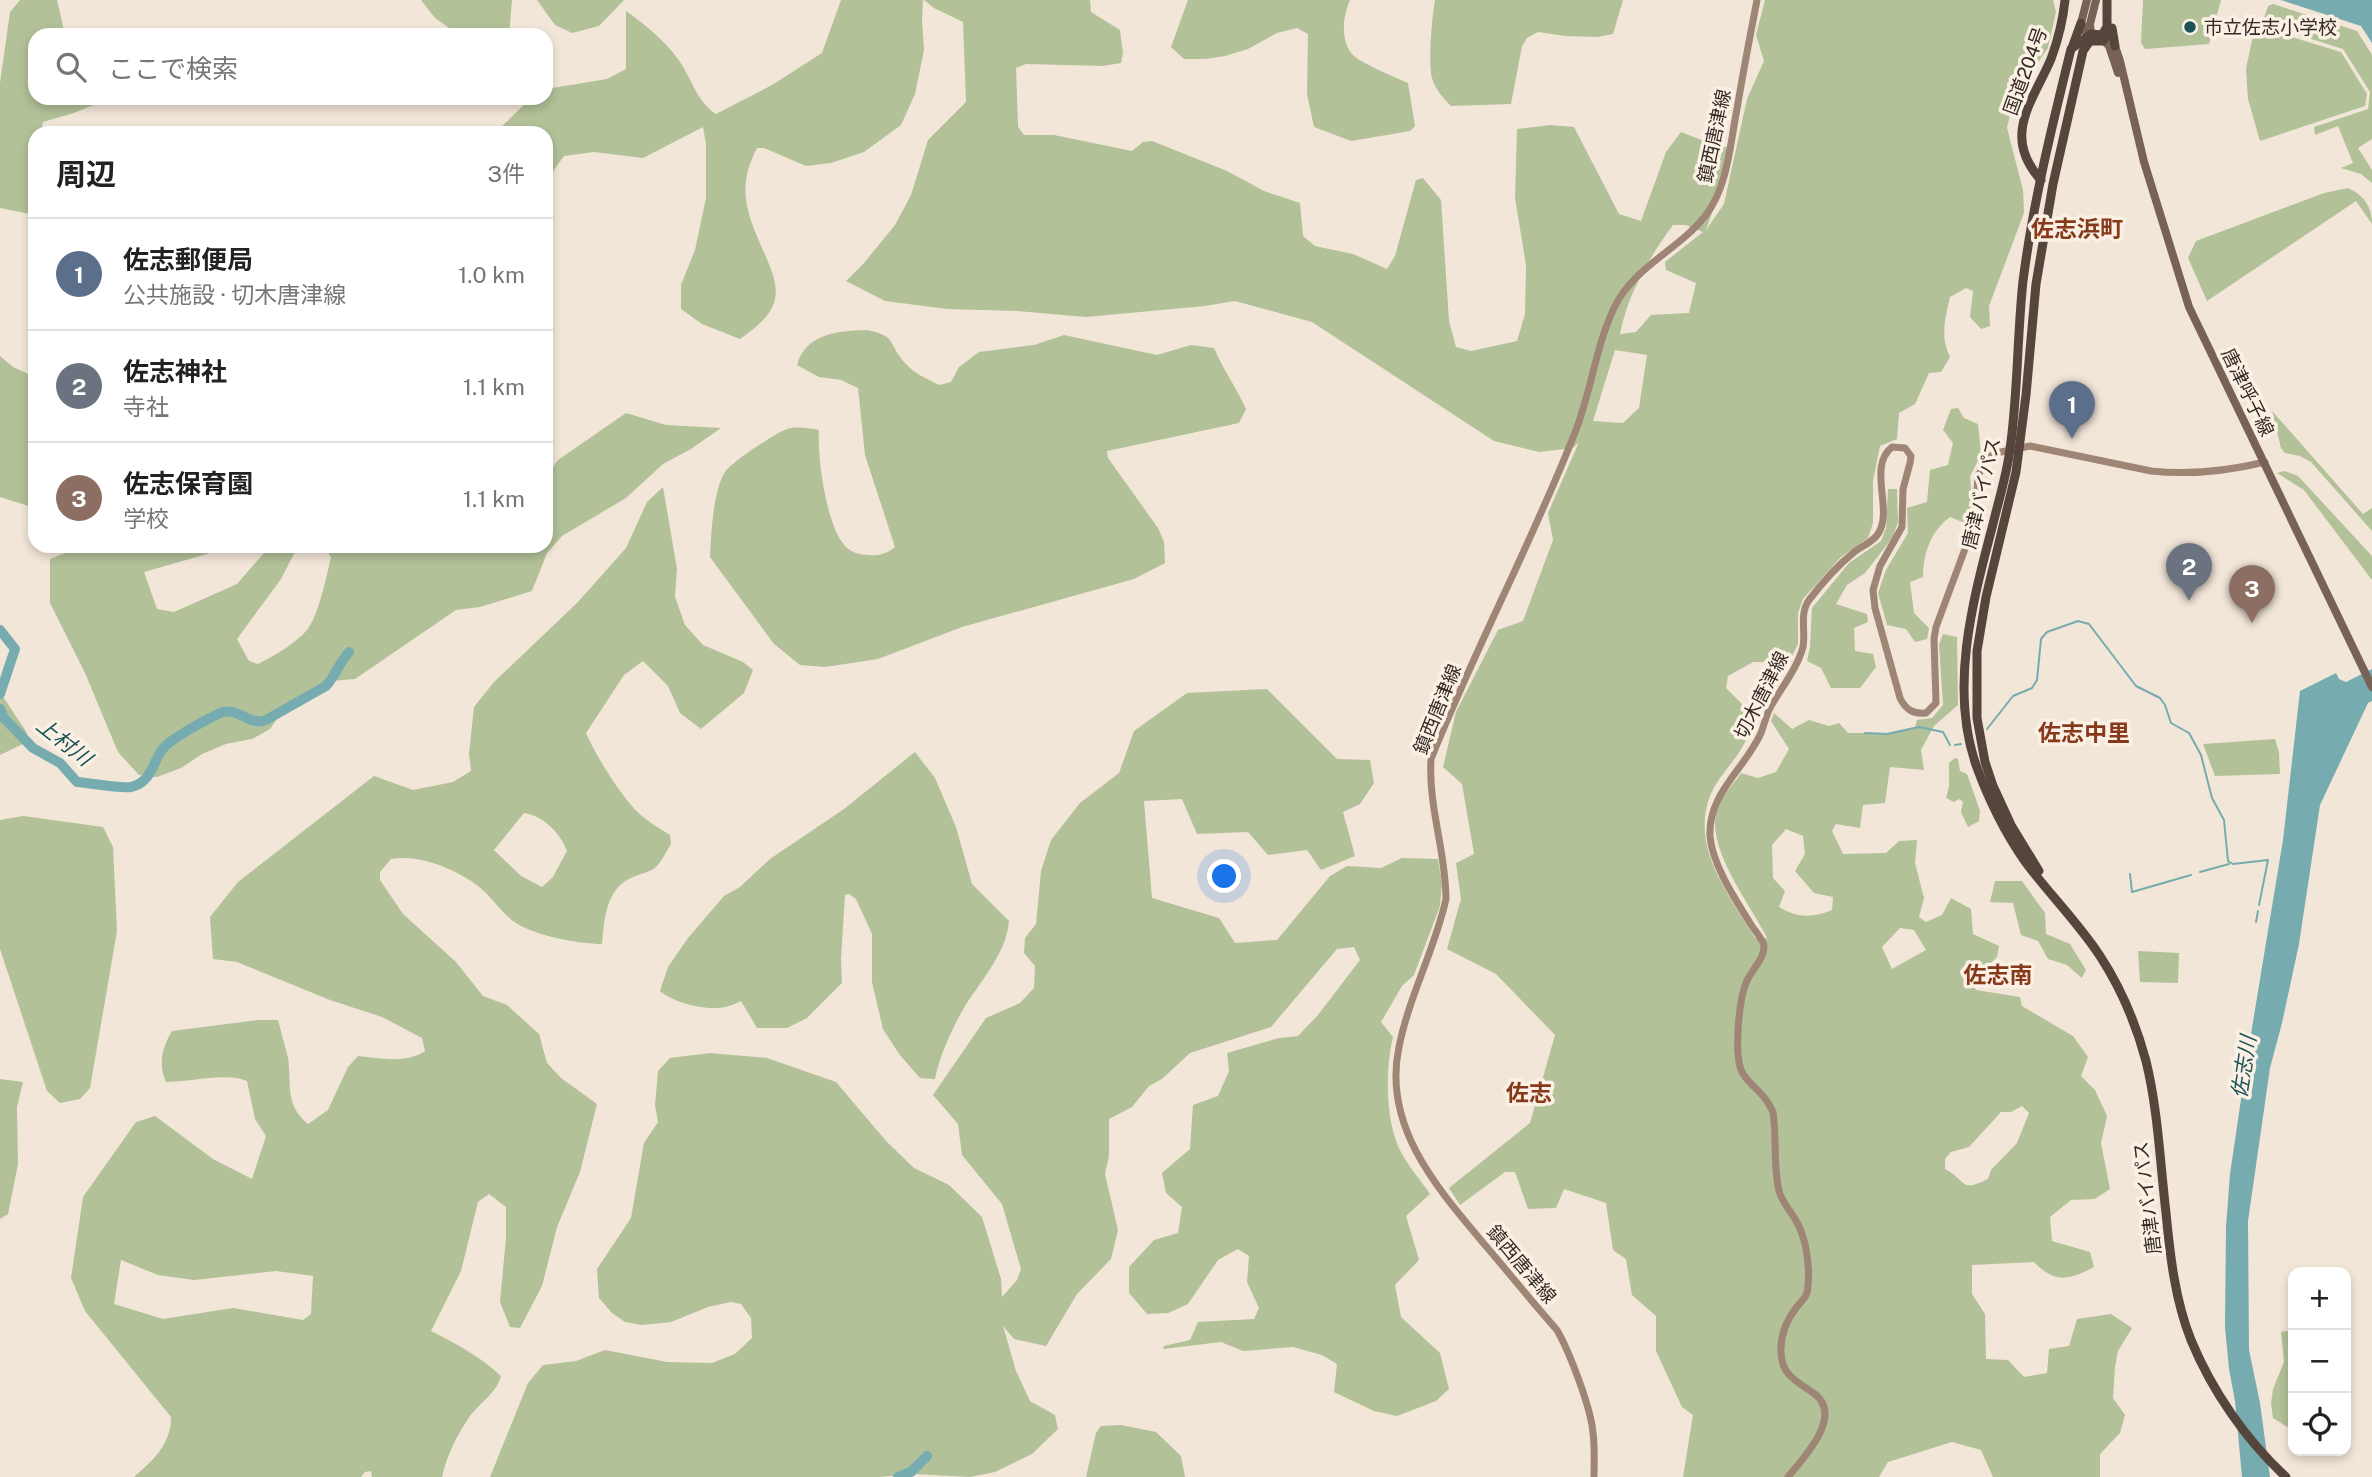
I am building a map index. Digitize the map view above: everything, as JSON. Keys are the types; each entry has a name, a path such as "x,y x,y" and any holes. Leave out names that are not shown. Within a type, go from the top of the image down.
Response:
{"highway":[{"name":"国道204号","path":"2040,179 2033,170 2023,145 2023,122 2030,99 2055,47 2065,0"},
{"path":"2099,36 2108,0"},
{"path":"2071,49 2099,36 2113,0"},
{"name":"唐津バイパス","path":"2015,448 2023,285 2040,179 2071,49 2099,36"},
{"name":"唐津バイパス","path":"2099,36 2083,51 2053,184 2036,284 2015,448 1969,627 1965,691 1967,719 1975,761 2000,820 2025,862 2062,905 2102,959 2122,995 2142,1045 2154,1104 2166,1216 2180,1304 2190,1339 2226,1406 2252,1442 2284,1475"},
{"path":"2040,179 2053,184"}],"main road":[{"name":"鎮西唐津線","path":"1594,1477 1591,1418 1564,1343 1557,1330 1451,1205 1420,1163 1403,1125 1396,1085 1396,1065 1403,1030 1447,899 1429,782 1430,759 1571,443 1608,320 1616,302 1646,268 1693,231 1716,199 1727,160 1757,0"},
{"path":"2087,0 2099,36"},
{"path":"2096,0 2099,36"},
{"name":"唐津呼子線","path":"2099,36 2128,98 2144,162 2189,307 2372,687"},
{"name":"切木唐津線","path":"1788,1477 1820,1433 1824,1407 1812,1392 1791,1379 1781,1355 1781,1339 1787,1324 1808,1294 1805,1247 1801,1231 1780,1194 1773,1112 1768,1100 1744,1075 1740,1066 1740,1009 1744,987 1762,957 1764,945 1733,895 1717,860 1712,846 1711,818 1723,788 1750,752 1769,709 1796,664 1802,649 1803,617 1808,602 1830,573 1871,541 1881,528 1882,467 1888,450 1896,446 1905,448 1911,456 1903,489 1902,527 1880,566 1873,598 1890,667 1904,707 1919,714 1932,710 1937,691 1934,639 1975,522 1978,476 1987,458 2015,448"},
{"path":"2015,448 2039,447 2092,460 2171,473 2192,473 2265,463"}],"green space":[{"path":"20,0 57,0 63,28 28,28 28,105 93,105 43,122 42,126 28,126 28,214 0,208 0,83 10,12"},
{"path":"421,0 512,0 510,28 449,28 435,18"},
{"path":"537,0 624,0 599,26 572,33 555,25"},
{"path":"841,0 923,0 924,50 915,94 901,125 864,152 831,163 806,166 764,148 757,148 747,177 746,203 772,272 776,293 766,317 740,339 702,324 681,309 681,285 695,250 706,198 706,144 703,127 643,158 594,152 564,156 553,171 553,126 502,126 524,105 553,105 553,88 607,79 626,69 626,11 671,50 700,98 716,114 772,85 822,53"},
{"path":"924,0 1090,0 1091,12 1120,30 1123,53 1121,63 1103,66 1026,64 1016,68 1018,127 1024,135 1054,135 1132,151 1143,142 1152,141 1227,171 1264,191 1300,203 1303,236 1315,246 1353,254 1387,269 1395,256 1416,180 1423,178 1441,200 1449,321 1456,347 1471,351 1517,341 1525,314 1526,265 1515,198 1517,129 1550,125 1574,127 1619,214 1641,221 1666,152 1681,132 1734,149 1706,230 1724,204 1747,99 1764,61 1756,35 1765,0 2053,0 2056,12 2048,48 2014,96 2007,128 2023,190 2024,213 1989,306 1990,326 1981,329 1970,317 1973,291 1966,288 1950,297 1944,335 1950,357 1941,372 1929,373 1915,404 1899,413 1897,439 1880,446 1873,481 1873,523 1868,538 1841,557 1803,599 1798,613 1798,644 1789,662 1753,662 1728,676 1726,688 1754,716 1741,749 1710,796 1705,815 1705,834 1716,871 1735,905 1755,938 1767,938 1723,858 1715,825 1717,810 1724,795 1741,773 1758,778 1776,772 1789,749 1771,721 1774,713 1792,729 1809,720 1829,726 1839,723 1848,733 1886,733 1915,727 1917,720 1932,718 1943,705 1939,645 1943,634 1957,637 1958,705 1934,726 1921,750 1924,770 1890,767 1885,803 1863,805 1860,828 1836,824 1832,831 1843,854 1886,853 1899,841 1917,840 1915,863 1924,898 1919,917 1926,922 1942,915 1951,898 1971,909 1973,934 1999,946 1997,957 1972,982 1976,990 2020,997 2022,1006 2073,1036 2088,1057 2081,1076 2095,1090 2107,1116 2101,1143 2110,1189 2095,1199 2071,1200 2050,1217 2052,1241 2090,1252 2094,1267 2062,1278 2049,1274 2034,1262 1972,1265 1972,1294 1985,1314 1986,1359 2008,1360 2024,1377 2047,1373 2049,1349 2069,1346 2077,1319 2111,1314 2132,1328 2118,1351 2115,1367 2113,1398 2125,1415 2120,1433 2100,1454 2100,1477 1993,1477 1981,1450 1952,1442 1888,1462 1879,1477 1683,1477 1693,1415 1682,1407 1656,1351 1656,1316 1632,1295 1626,1259 1613,1250 1606,1203 1564,1189 1556,1208 1528,1209 1515,1172 1505,1172 1460,1205 1449,1188 1530,1123 1555,1035 1496,974 1447,949 1461,899 1456,863 1474,854 1462,784 1443,767 1456,712 1498,630 1523,621 1553,540 1548,513 1579,442 1573,448 1539,452 1494,441 1312,322 1235,301 1086,317 947,309 885,301 846,281 895,225 911,195 928,140 966,102 963,22","holes":["1673,225 1686,225 1703,232 1665,262 1666,270 1696,283 1689,313 1651,315 1636,332 1620,334 1628,304 1648,263","1615,350 1647,355 1639,408 1623,423 1593,421","1786,829 1803,836 1805,854 1795,871 1814,893 1833,897 1832,910 1805,916 1779,907 1785,891 1773,878 1772,845","1900,928 1914,930 1926,950 1892,969 1882,947","2022,1106 2029,1113 2017,1143 1991,1170 1988,1179 1972,1185 1964,1184 1945,1169 1945,1159 1951,1152 1969,1147 2001,1112 2011,1112"]},
{"path":"1188,0 1350,0 1344,27 1348,48 1362,61 1408,83 1415,126 1410,131 1351,141 1314,127 1307,94 1308,34 1297,28 1277,33 1248,49 1225,56 1184,59 1171,47"},
{"path":"1435,0 1623,0 1613,34 1597,37 1538,32 1527,38 1522,46 1511,104 1451,106 1442,97 1432,78 1431,39"},
{"path":"2143,0 2221,0 2209,44 2145,49 2141,43"},
{"path":"2273,4 2357,31 2372,55 2372,139 2358,148 2372,170 2372,183 2361,174 2341,168 2353,163 2338,126 2315,135 2314,127 2368,109 2370,92 2343,49 2267,25 2264,18 2268,6"},
{"path":"2255,26 2341,52 2367,94 2365,106 2260,141 2248,99 2246,69"},
{"path":"2348,188 2366,202 2372,224 2356,201 2207,301 2188,258 2196,241 2324,193"},
{"path":"867,330 888,338 910,368 939,385 951,382 959,367 979,352 1034,345 1064,335 1157,355 1191,345 1214,348 1246,409 1239,423 1107,451 1108,458 1158,528 1164,542 1165,563 1134,579 962,627 878,659 825,667 800,665 774,644 710,557 715,501 725,472 754,448 787,429 799,427 819,430 824,488 831,519 842,542 851,551 866,555 880,554 895,547 865,455 858,388 841,380 819,377 797,365 801,354 815,340 834,333"},
{"path":"0,356 13,367 28,374 28,506 0,497"},
{"path":"1958,408 1964,418 1978,424 1981,455 1970,476 1973,510 1970,525 1950,517 1943,523 1933,536 1927,551 1923,577 1910,582 1914,613 1929,628 1927,639 1915,642 1906,629 1887,625 1878,593 1886,570 1908,533 1907,508 1927,502 1930,470 1948,465 1953,443 1943,430 1951,409"},
{"path":"2272,411 2363,514 2372,508 2372,531 2311,462 2285,453 2281,448"},
{"path":"626,413 666,425 721,428 663,464 626,498 562,536 553,546 553,467 558,460"},
{"path":"2285,471 2298,476 2372,556 2372,580 2304,490 2277,473"},
{"path":"663,487 677,569 675,597 685,625 703,645 743,662 753,670 744,693 701,729 680,713 668,686 643,661 624,675 586,733 603,765 627,800 645,819 670,835 671,844 656,867 623,883 611,897 602,944 556,938 531,931 508,917 478,886 437,864 413,859 391,859 380,872 380,880 403,914 456,962 483,996 507,1005 539,1034 547,1063 561,1078 597,1104 580,1172 557,1227 542,1286 520,1328 510,1327 500,1302 506,1207 489,1194 478,1202 461,1271 431,1331 484,1362 501,1376 499,1382 461,1430 442,1477 372,1477 371,1471 365,1472 361,1477 134,1477 164,1444 171,1417 85,1311 71,1278 83,1197 136,1122 155,1116 213,1159 252,1179 266,1136 255,1119 247,1081 218,1077 166,1082 162,1056 172,1031 257,1020 278,1020 288,1058 292,1101 300,1117 308,1124 328,1110 348,1067 358,1056 401,1059 425,1051 422,1038 382,1017 330,1000 237,962 213,959 210,917 238,882 374,776 413,790 453,782 471,771 469,754 474,707 494,682 578,602 626,548 647,502","holes":["524,813 550,826 567,851 553,877 542,887 521,876 494,850","121,1260 158,1275 194,1280 276,1271 313,1276 311,1314 303,1320 233,1308 163,1319 114,1304"]},
{"path":"1888,489 1897,489 1898,522 1893,537 1865,573 1847,585 1836,604 1867,614 1868,622 1854,628 1855,651 1873,654 1876,667 1860,688 1831,688 1821,668 1807,661 1812,608 1849,563 1881,541 1886,528"},
{"path":"65,553 208,553 144,572 157,609 174,612 237,584 264,553 294,553 281,579 237,639 249,661 258,664 290,645 307,630 322,595 331,557 328,553 547,553 532,591 480,607 456,610 355,679 331,681 287,704 270,729 252,739 226,744 202,754 181,768 157,777 139,775 118,752 85,673 50,603 50,559"},
{"path":"1267,689 1337,759 1370,760 1374,783 1360,804 1343,812 1355,856 1321,870 1307,850 1268,855 1248,832 1197,834 1182,799 1144,801 1152,898 1219,918 1235,943 1277,940 1330,876 1347,866 1381,868 1402,858 1438,859 1442,883 1440,906 1414,975 1402,986 1381,1022 1393,1037 1388,1081 1392,1128 1402,1154 1430,1194 1406,1216 1419,1260 1395,1285 1401,1317 1440,1353 1449,1389 1436,1401 1397,1416 1374,1411 1334,1392 1337,1364 1322,1355 1293,1347 1243,1351 1221,1342 1163,1349 1164,1346 1190,1340 1198,1322 1254,1319 1259,1308 1247,1282 1249,1256 1238,1249 1218,1260 1188,1304 1168,1313 1147,1314 1129,1293 1129,1267 1154,1240 1178,1233 1182,1207 1166,1193 1162,1173 1190,1149 1193,1105 1218,1096 1229,1071 1227,1053 1279,1038 1298,1036 1318,1015 1360,960 1354,947 1337,949 1271,1027 1190,1053 1162,1079 1149,1086 1132,1107 1109,1119 1109,1156 1105,1174 1118,1230 1111,1259 1077,1294 1046,1346 1014,1339 1003,1326 1016,1371 1030,1401 1055,1415 1058,1429 1032,1454 995,1472 970,1477 913,1474 879,1477 490,1477 528,1383 543,1365 576,1361 605,1350 667,1362 712,1363 735,1354 752,1338 751,1318 741,1304 731,1302 708,1307 671,1322 642,1325 625,1322 612,1313 599,1298 597,1269 631,1218 644,1143 658,1122 655,1105 658,1071 670,1058 710,1053 767,1058 836,1082 886,1141 914,1168 949,1185 982,1217 1001,1279 1002,1297 1017,1280 1021,1269 1002,1204 962,1155 958,1124 933,1095 986,1018 1020,1003 1034,988 1035,966 1024,953 1025,938 1036,924 1041,871 1051,840 1080,803 1119,773 1134,731 1187,693"},
{"path":"0,692 27,733 23,744 0,755"},
{"path":"2275,739 2279,752 2280,774 2215,776 2203,744"},
{"path":"915,752 935,778 956,827 972,884 1009,921 1003,946 961,1013 949,1037 935,1079 920,1078 899,1054 883,1029 872,982 872,934 856,899 849,894 845,895 842,983 807,1018 787,1028 757,1028 741,1001 725,1007 700,1007 673,999 660,991 668,967 688,938 724,896 740,887 770,859 844,809"},
{"path":"1955,758 1958,759 1960,771 1967,774 1980,811 1979,821 1968,827 1961,812 1963,802 1946,798 1949,763"},
{"path":"23,816 103,827 113,847 117,931 90,1088 80,1099 60,1103 47,1091 0,949 0,820"},
{"path":"1995,881 2022,881 2045,913 2046,934 2070,944 2086,970 2082,978 2067,965 2048,959 2038,941 2021,935 2013,903 1990,902"},
{"path":"2138,951 2179,953 2178,983 2140,982"},
{"path":"0,1079 23,1082 17,1107 18,1164 8,1214 0,1219"},
{"path":"2288,1331 2288,1427 2273,1418 2271,1403 2273,1389 2284,1362 2281,1332"},
{"path":"1121,1425 1156,1432 1181,1456 1185,1477 1086,1477 1096,1433 1101,1426"}],"water":[{"path":"2281,0 2372,0 2372,43 2361,26"},
{"path":"2372,669 2372,701 2368,703 2320,805 2299,944 2270,1068 2248,1221 2249,1350 2260,1403 2270,1477 2242,1477 2225,1327 2226,1227 2230,1174 2283,840 2300,691 2336,673 2339,679 2346,682"}],"waterway":[{"path":"1987,729 2013,696 2032,688 2037,680 2041,639 2047,632 2078,621 2089,624 2136,686 2160,698 2171,723 2189,733 2201,755 2212,798 2224,820 2228,861 2233,864 2268,860 2259,905"},
{"name":"上村川","path":"0,630 15,649 0,694"},
{"name":"上村川","path":"0,709 4,718 33,748 60,763 77,782 131,787 143,782 165,746 188,730 226,712 255,721 266,720 326,686 349,652"},
{"path":"1865,733 1888,734 1919,727 1943,732 1950,745"},
{"path":"1955,745 1961,744"},
{"path":"2200,872 2229,864"},
{"path":"2130,874 2132,892 2191,875"},
{"path":"2256,922 2258,911"},
{"path":"898,1477 911,1472 927,1456"}],"place":[{"name":"市立佐志小学校","path":"2190,27"},
{"name":"佐志郵便局","path":"2072,439"},
{"name":"佐志神社","path":"2189,601"},
{"name":"佐志保育園","path":"2252,623"}],"district":[{"name":"佐志浜町","path":"2077,229"},
{"name":"佐志中里","path":"2084,733"},
{"name":"佐志南","path":"1998,975"},
{"name":"佐志","path":"1529,1093"}],"water label":[{"name":"佐志川","path":"2244,1067"}]}
